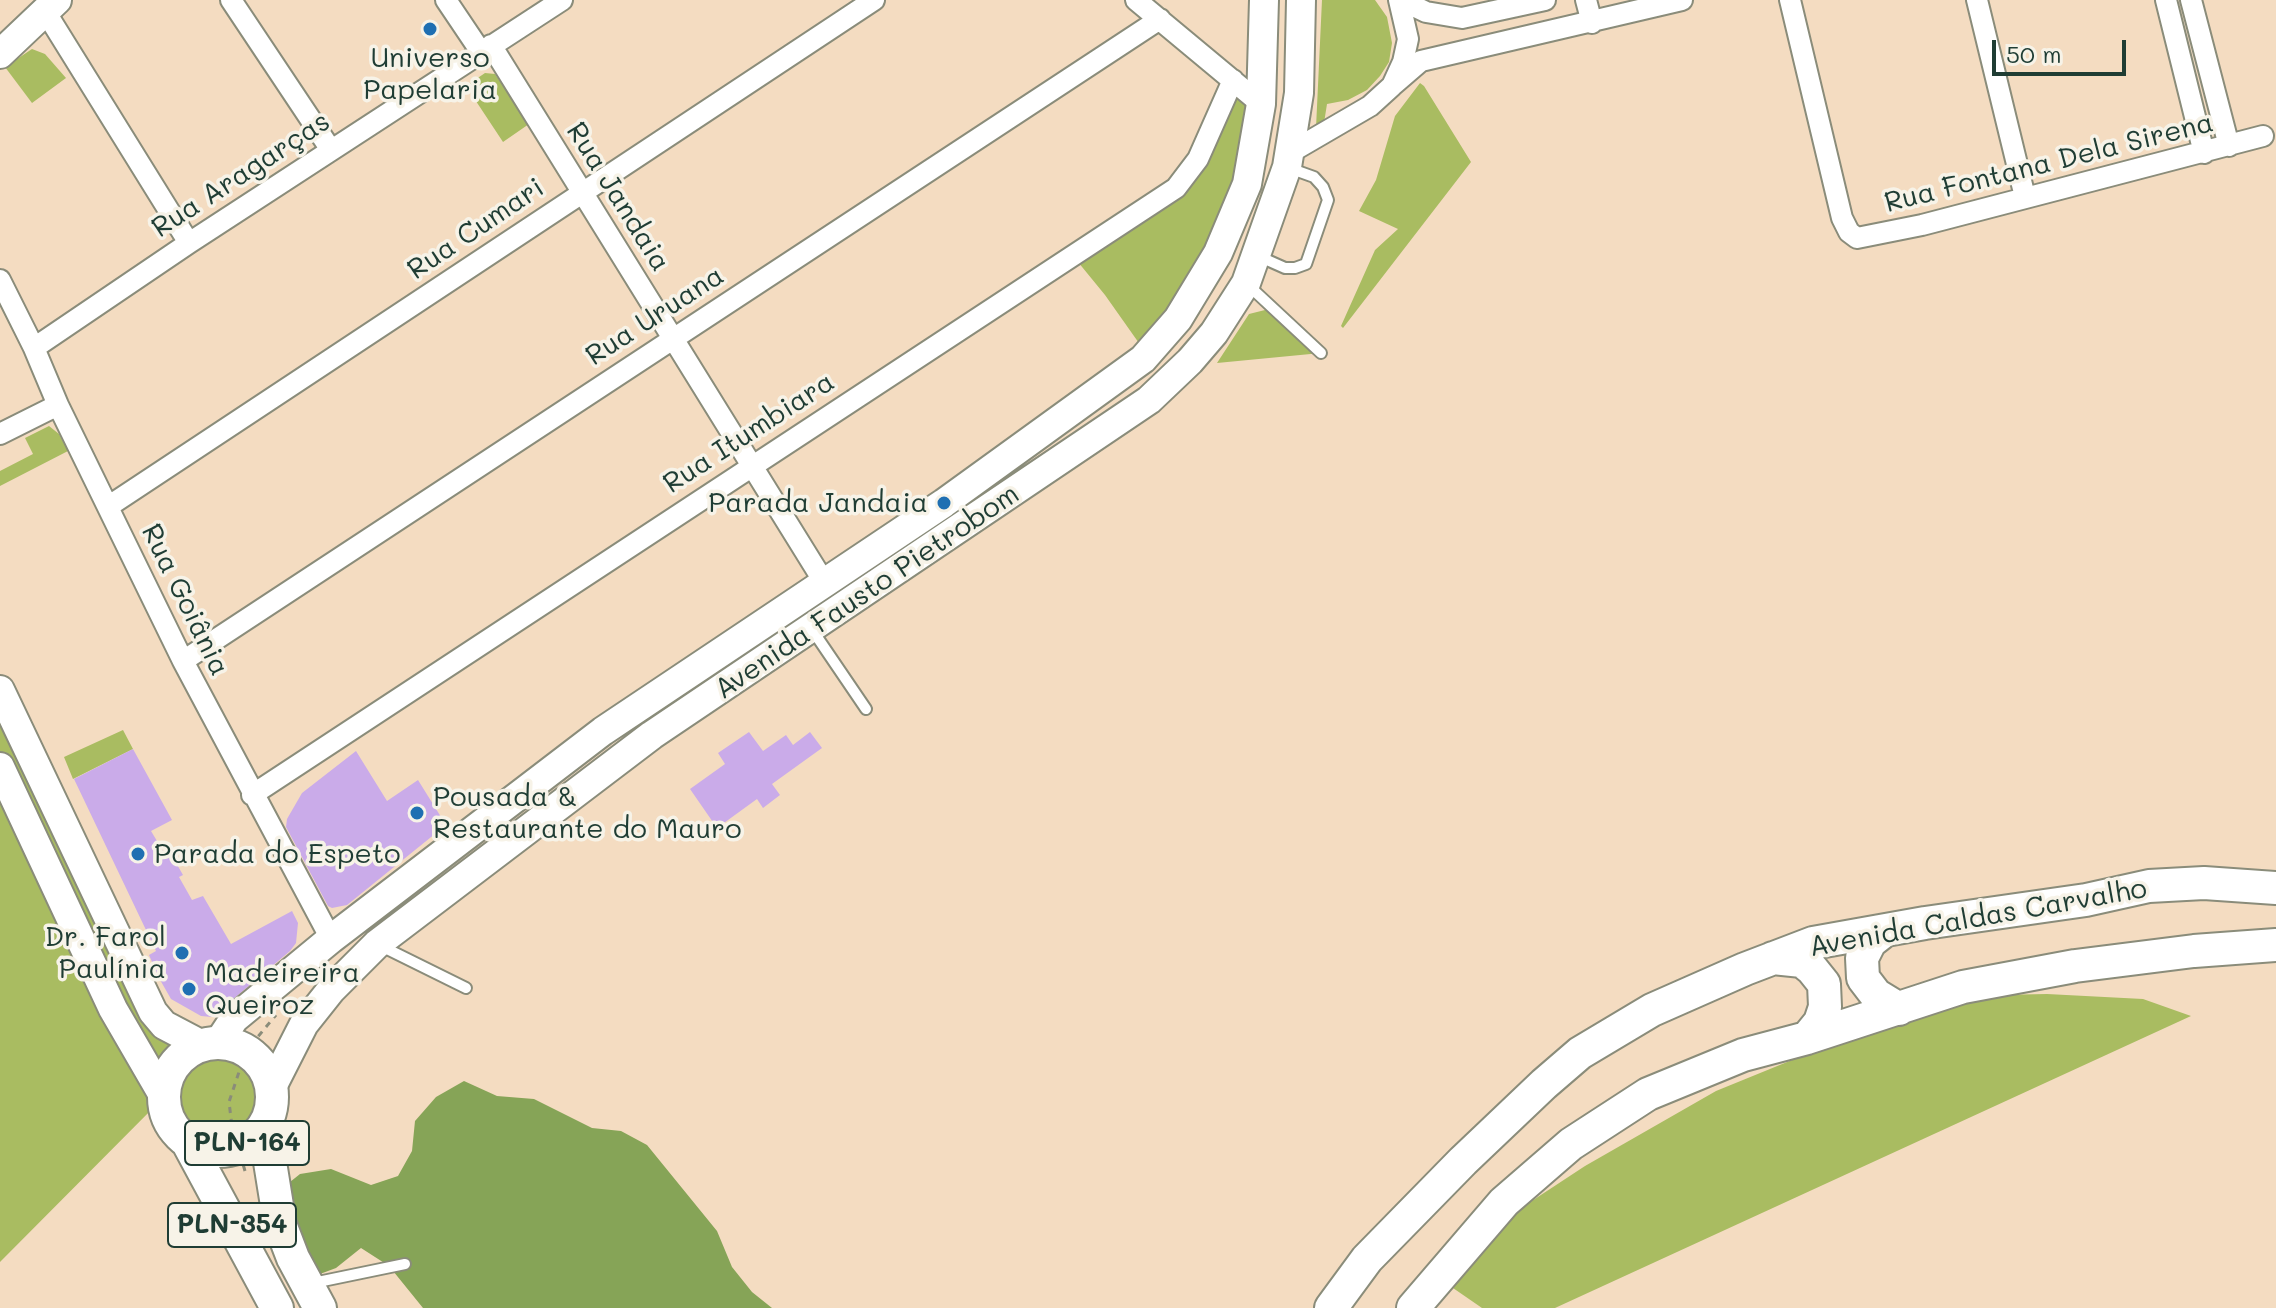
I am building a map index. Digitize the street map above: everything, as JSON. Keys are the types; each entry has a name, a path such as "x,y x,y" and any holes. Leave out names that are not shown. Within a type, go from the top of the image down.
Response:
{"main road":[{"name":"Avenida Fausto Pietrobom","path":"222,1046 234,1019 331,939 603,731 944,503 1143,359 1178,319 1218,253 1247,184 1261,104 1264,0"},
{"name":"Avenida Fausto Pietrobom","path":"271,1089 304,1024 331,990 377,944 652,735 1149,400 1190,361 1214,333 1246,283 1289,159 1299,93 1301,0"},
{"path":"0,54 51,6"},
{"path":"0,690 153,1012 164,1025 258,1061 271,1089"},
{"name":"PLN-354","path":"0,768 113,1009 164,1097 170,1123 188,1143 277,1308"},
{"name":"Avenida Caldas Carvalho","path":"1331,1308 1367,1259 1435,1188 1580,1053 1652,1010 1813,943 2086,900 2149,886 2267,884"},
{"path":"1884,931 1870,942 1862,958 1863,978 1876,995 1899,1009"},
{"path":"1413,1308 1504,1202 1571,1144 1648,1094 1743,1055 1807,1038 1963,987 2075,966 2194,951 2276,945"},
{"path":"1773,958 1802,961 1824,984 1823,1014 1807,1038"},
{"name":"PLN-164","path":"164,1097 166,1080 174,1065 186,1053 222,1046"},
{"name":"PLN-164","path":"188,1143 208,1151 231,1150 250,1141 264,1125 272,1101 271,1089"},
{"name":"PLN-354","path":"264,1125 280,1224 313,1296"}],"street":[{"path":"231,0 331,150"},
{"name":"Rua Jandaia","path":"446,0 486,48 582,192 824,582"},
{"name":"Rua Aragarças","path":"34,348 562,0"},
{"name":"Rua Cumari","path":"109,506 874,0"},
{"path":"1136,0 1261,104"},
{"path":"1392,86 1403,62 1408,39 1400,0"},
{"path":"1400,0 1426,12 1462,18 1545,0"},
{"path":"1586,0 1592,23"},
{"path":"1289,159 1370,106 1421,61 1682,0"},
{"name":"Rua Fontana Dela Sirena","path":"1790,0 1842,218 1849,232 1857,238 2263,136"},
{"path":"1977,0 2025,197"},
{"path":"2166,0 2204,153"},
{"path":"2191,0 2229,146"},
{"path":"51,6 189,243"},
{"name":"Rua Uruana","path":"183,661 1160,19"},
{"name":"Rua Itumbiara","path":"252,795 1176,188 1198,159 1233,80"},
{"name":"Rua Goiânia","path":"0,280 183,661 331,939"},
{"path":"0,434 58,405"}],"lane":[{"path":"1258,255 1285,268 1306,264 1328,200 1314,177 1289,159"},
{"path":"1246,283 1321,353"},
{"path":"812,629 866,709"},
{"path":"377,944 466,988"},
{"path":"313,1296 405,1264"}],"path":[{"path":"222,1046 232,1126"}],"green space":[{"path":"1322,0 1375,0 1387,17 1392,43 1389,62 1380,76 1367,90 1348,100 1327,104 1324,123 1316,128"},
{"path":"32,49 45,54 66,78 32,103 5,67"},
{"path":"485,73 495,74 529,124 503,142 466,86"},
{"path":"1420,83 1471,162 1343,328 1341,326 1375,250 1398,229 1359,211 1376,180 1395,116"},
{"path":"1236,90 1255,106 1237,184 1185,292 1141,346 1078,262 1181,193"},
{"path":"1273,308 1321,353 1217,363 1249,314"},
{"path":"49,426 59,434 68,451 0,486 0,471 33,454 25,438"},
{"path":"0,690 141,989 202,1045 174,1065 166,1080 164,1097 0,1262"},
{"path":"123,730 133,749 73,779 64,757"},
{"path":"2047,994 2143,999 2191,1016 1555,1308 1482,1308 1453,1288 1515,1212 1585,1166 1716,1091 1949,996"},
{"path":"218,1051 235,1055 250,1065 260,1080 264,1097 260,1114 250,1129 235,1139 218,1143 201,1139 186,1129 176,1114 172,1097 176,1080 186,1065 201,1055"},
{"path":"464,1081 497,1096 534,1099 592,1128 621,1131 647,1145 717,1231 732,1267 752,1292 772,1308 423,1308 389,1266 361,1248 336,1268 304,1280 275,1194 300,1174 331,1169 371,1185 398,1176 412,1151 415,1121 436,1097"}],"building":[{"path":"749,732 763,751 786,735 793,745 810,732 822,748 772,784 780,795 763,808 757,799 717,828 690,789 725,764 718,753"},
{"path":"133,749 172,820 151,831 166,856 171,854 192,900 203,896 231,944 292,911 298,923 296,943 290,951 212,1017 201,1016 171,999 149,955 156,951 74,779"},
{"path":"356,751 387,801 418,780 446,825 347,905 332,908 328,906 286,827 287,819 302,793"}],"place":[{"name":"Universo Papelaria","path":"430,29"},
{"name":"Parada Jandaia","path":"944,503"},
{"name":"Pousada & Restaurante do Mauro","path":"417,813"},
{"name":"Parada do Espeto","path":"138,854"},
{"name":"Dr. Farol Paulínia","path":"182,953"},
{"name":"Madeireira Queiroz","path":"189,989"}]}
